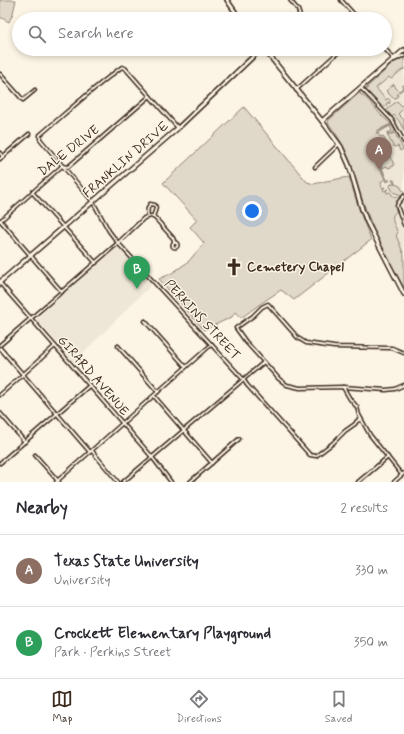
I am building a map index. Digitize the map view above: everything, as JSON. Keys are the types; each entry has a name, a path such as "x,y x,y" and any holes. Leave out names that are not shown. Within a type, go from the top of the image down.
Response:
{"street":[{"path":"227,0 235,12"},
{"path":"290,0 299,12"},
{"path":"341,0 352,12"},
{"path":"322,121 404,50"},
{"name":"FRANKLIN DRIVE","path":"0,282 178,128 255,56"},
{"path":"296,90 334,56"},
{"path":"390,56 393,60"},
{"path":"393,60 404,56"},
{"path":"269,57 339,144 349,166 367,222 404,294"},
{"name":"PERKINS STREET","path":"150,96 126,68 122,67 104,80 40,135 40,139 93,202 109,231 118,243 243,378 247,385 310,455 316,456 361,419"},
{"path":"0,74 23,100 34,90"},
{"path":"361,88 392,120 404,142"},
{"path":"150,96 178,128"},
{"name":"DALE DRIVE","path":"0,220 62,166 68,167 150,96"},
{"path":"0,159 29,134"},
{"path":"315,167 339,144"},
{"path":"0,153 3,156"},
{"path":"32,192 96,263"},
{"path":"404,196 397,206 404,225"},
{"path":"148,217 147,211 150,204 155,205 156,208 153,217"},
{"path":"0,345 96,263 144,218 155,218 169,233 175,243"},
{"path":"0,220 62,292"},
{"name":"GIRARD AVENUE","path":"0,282 152,457 171,482"},
{"path":"404,353 392,348 334,347 306,343 298,338 268,304 236,328 246,342 279,379 287,385 300,388 343,387 386,390 395,389 404,385"},
{"path":"145,321 186,368"},
{"path":"36,455 57,482 212,344"},
{"path":"0,395 55,346"},
{"path":"118,346 158,392"},
{"path":"0,348 118,482"},
{"path":"122,482 243,378 264,362"},
{"path":"0,463 89,386"},
{"path":"343,387 357,407 359,415 370,435 403,474 394,482"},
{"path":"154,396 212,463"},
{"path":"0,414 25,442"},
{"path":"190,482 239,438"},
{"path":"358,482 388,457"}],"shaded area":[{"path":"0,0 16,0 9,22 0,17"},
{"path":"404,56 404,289 370,221 352,165 327,123 400,57"},
{"path":"400,57 404,59 404,70 403,69 391,79 389,77 376,88 386,100 388,98 390,101 389,104 388,102 383,108 367,91 366,89 368,88 366,88"},
{"path":"394,84 399,91 404,85 404,88 397,94 398,96 393,98 386,91"},
{"path":"359,93 361,93 360,94 369,101 391,124 378,130 376,134 391,125 395,131 391,134 387,133 392,131 390,126 378,133 380,137 383,136 386,142 379,145 377,140 372,142 378,154 383,152 382,149 388,146 390,149 387,151 394,164 394,166 388,168 387,166 382,168 387,180 390,180 387,182 381,168 381,165 380,169 385,179 381,182 382,188 385,187 383,190 386,190 387,193 390,192 393,196 400,198 397,204 397,211 394,213 393,218 398,233 396,235 404,255 404,288 370,220 352,165 342,144 328,123 329,120"},
{"path":"397,101 404,108 398,114 404,120 404,130 394,115 392,117 387,111 387,109"},
{"path":"244,107 307,182 314,184 349,177 371,240 294,300 281,290 241,318 235,312 232,317 204,330 159,279 172,273 188,262 204,243 190,227 197,220 163,183"},
{"path":"395,133 403,149 400,151 398,146 393,146 387,134"},
{"path":"392,180 394,180 395,184 400,186 404,191 404,194 401,195 393,192 390,186 394,183"},
{"path":"118,245 152,284 74,362 36,319"}],"place":[{"name":"Texas State University","path":"379,170"},
{"name":"Cemetery Chapel","path":"234,267"},
{"name":"Crockett Elementary Playground","path":"137,289"}]}
